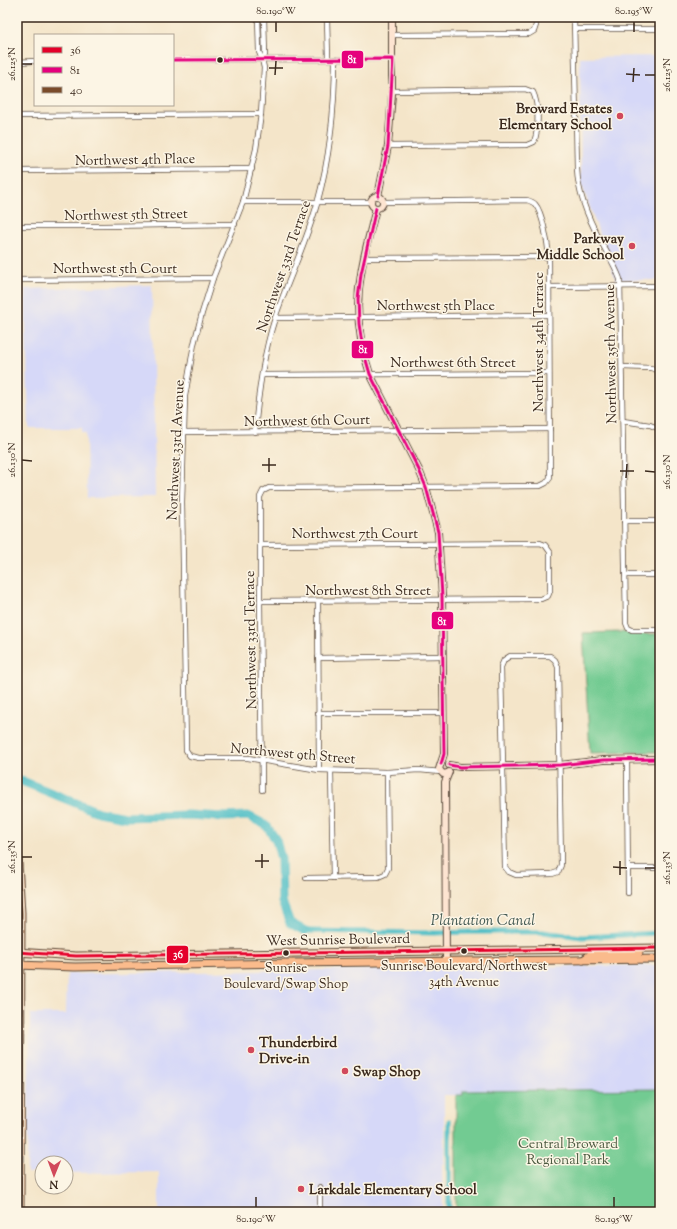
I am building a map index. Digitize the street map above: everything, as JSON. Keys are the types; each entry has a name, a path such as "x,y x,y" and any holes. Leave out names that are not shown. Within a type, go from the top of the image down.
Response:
{"main road":[{"path":"17,845 21,896 19,952 20,1212"},
{"name":"West Sunrise Boulevard","path":"19,952 76,956 660,948"},
{"path":"583,960 590,954 660,952"},
{"name":"West Sunrise Boulevard","path":"19,965 75,968 289,963 660,959"}],"street":[{"name":"Northwest 33rd Avenue","path":"190,756 186,750 182,502 185,396 194,344 202,313 213,278 243,202 252,169 262,114 264,68 259,52 258,17"},
{"name":"Northwest 33rd Avenue","path":"262,59 265,55 264,17"},
{"path":"327,17 328,59"},
{"path":"378,196 388,146 393,59 392,17"},
{"path":"392,35 529,34 534,31 536,17"},
{"name":"Northwest 35th Avenue","path":"574,17 577,169 579,188 590,220 599,240 617,269 621,287 626,624 628,628 632,630 660,630"},
{"path":"575,29 660,28"},
{"name":"Northwest 33rd Terrace","path":"255,432 267,347 275,318 305,242 318,203 325,171 333,114 335,59"},
{"path":"174,60 393,59"},
{"path":"17,62 34,61"},
{"path":"388,146 527,145 534,142 537,134 537,99 533,92 525,89 392,91"},
{"path":"17,116 262,114"},
{"name":"Northwest 4th Place","path":"17,171 252,169"},
{"path":"371,202 372,198 378,196"},
{"path":"376,208 381,206 383,202 381,197 378,196"},
{"name":"Northwest 34th Terrace","path":"383,202 527,200 534,202 539,209 548,247 550,478 546,483 540,486 426,487"},
{"path":"243,202 371,202"},
{"path":"371,202 372,206 376,208"},
{"path":"376,208 364,258 359,287 359,317 362,345 370,374 426,487 440,543 445,769 446,961"},
{"name":"Northwest 5th Street","path":"17,226 235,224"},
{"path":"364,258 549,257"},
{"name":"Northwest 5th Court","path":"17,280 213,278"},
{"path":"549,287 660,286"},
{"name":"Northwest 5th Place","path":"275,318 549,316"},
{"path":"622,367 651,368 660,371"},
{"name":"Northwest 6th Street","path":"262,375 549,372"},
{"path":"623,421 650,425 660,429"},
{"name":"Northwest 6th Court","path":"184,432 550,430"},
{"name":"Northwest 33rd Terrace","path":"262,790 260,497 263,491 269,488 426,487"},
{"path":"624,521 660,521"},
{"name":"Northwest 7th Court","path":"260,545 540,543 545,545 550,552 550,591 548,596"},
{"path":"625,575 660,575"},
{"name":"Northwest 8th Street","path":"260,601 541,599 548,596"},
{"path":"318,601 319,770"},
{"path":"318,658 442,656"},
{"path":"510,656 550,656 558,667 562,865 558,872 552,874 516,875 509,872 505,867 503,766 501,667 504,660 510,656"},
{"path":"318,713 444,713"},
{"name":"Northwest 9th Street","path":"190,756 199,758 248,758 331,771 387,772 433,768 445,769 464,766 560,765 603,760 660,759"},
{"path":"626,759 628,893"},
{"path":"331,771 333,878"},
{"path":"306,878 378,877 385,874 388,868 387,772"},
{"path":"628,868 660,868"},
{"path":"320,1187 320,1212"}],"shaded area":[{"path":"660,56 660,280 616,280 581,183 580,57"},
{"path":"152,285 155,497 87,498 86,433 82,433 82,428 29,428 25,289"},
{"name":"Swap Shop","path":"660,965 660,1089 463,1091 463,1095 444,1095 444,1163 442,1164 443,1212 159,1212 159,1172 74,1173 74,1155 34,1155 34,1173 27,1173 30,1014 66,1014 67,974"}],"green space":[{"path":"622,632 634,634 660,634 660,752 590,753 583,633"},
{"name":"Central Broward Regional Park","path":"660,1089 660,1212 456,1212 456,1095 463,1095 463,1091"}],"waterway":[{"path":"17,779 98,812 125,817 188,815 224,817 248,816 266,825 276,840 281,859 282,902 290,923 305,931"},
{"name":"Plantation Canal","path":"305,931 435,933 543,932 582,937 660,933"},
{"path":"449,1121 449,1212"}],"transit line":[{"name":"81","path":"174,60 393,59 388,146 378,196"},
{"name":"81","path":"376,208 361,274 358,299 359,324 363,350 370,374 419,470 426,487 438,532 442,596 444,754 441,764"},
{"name":"81","path":"449,765 460,767 560,765 603,760 660,759"},
{"name":"40","path":"17,845 21,913 20,1212"},
{"name":"36","path":"17,952 76,956 660,948"}],"place":[{"name":"Broward Estates Elementary School","path":"620,116"},
{"name":"Parkway Middle School","path":"632,246"},
{"name":"Sunrise Boulevard/Northwest 34th Avenue","path":"464,951"},
{"name":"Sunrise Boulevard/Swap Shop","path":"286,953"},
{"name":"Thunderbird Drive-in","path":"251,1050"},
{"name":"Swap Shop","path":"345,1071"},
{"name":"Larkdale Elementary School","path":"301,1189"}]}
